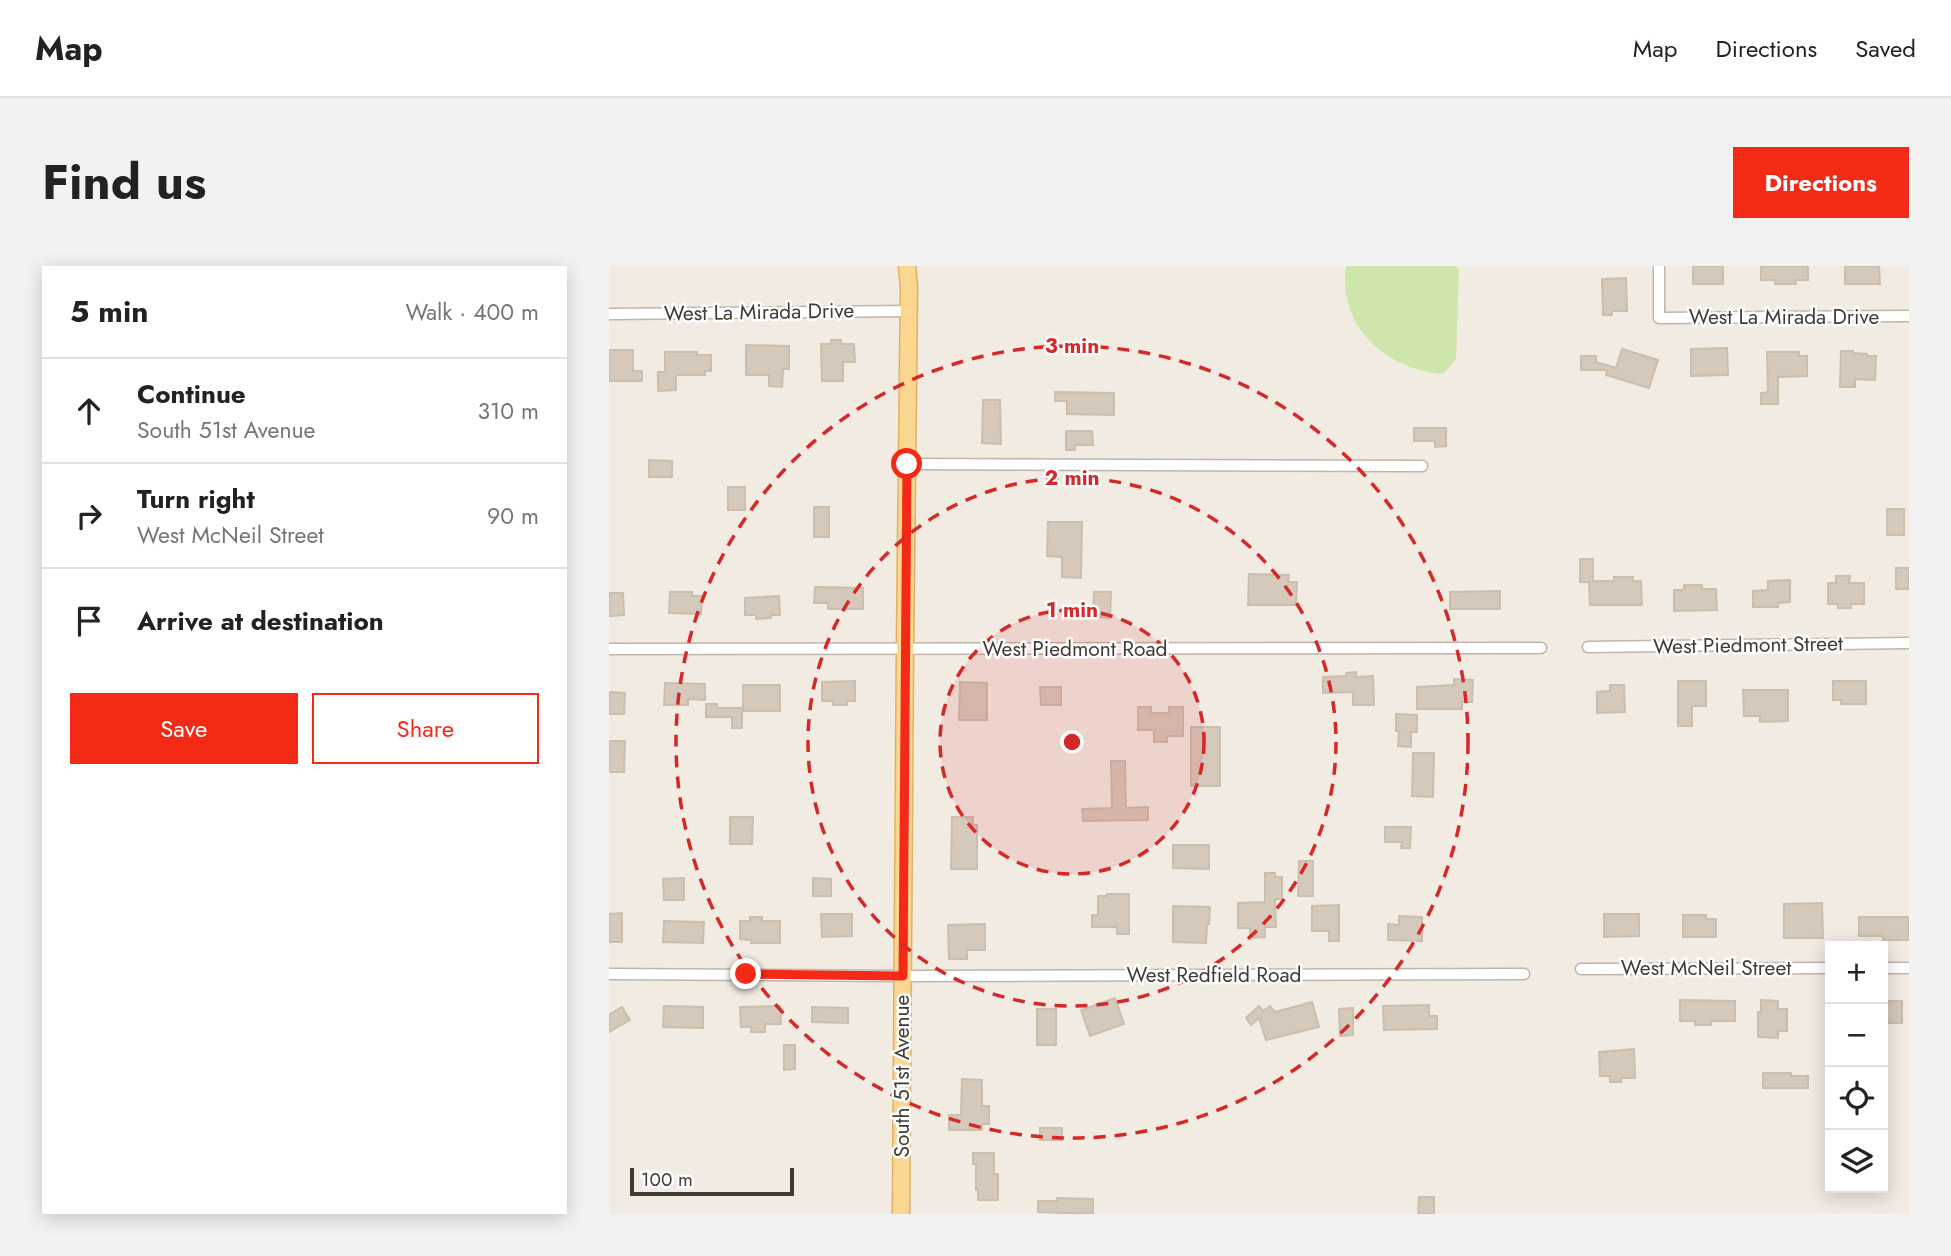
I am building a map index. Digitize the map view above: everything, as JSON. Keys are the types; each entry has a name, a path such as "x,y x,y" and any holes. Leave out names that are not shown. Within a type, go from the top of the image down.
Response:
{"main road":[{"name":"South 51st Avenue","path":"901,1214 909,312 907,266"}],"street":[{"name":"West La Mirada Drive","path":"1659,266 1659,318 1909,316"},
{"name":"West La Mirada Drive","path":"609,314 909,312"},
{"path":"907,464 1422,466"},
{"name":"West Piedmont Street","path":"1588,647 1909,643"},
{"name":"West Piedmont Road","path":"609,649 1541,648"},
{"name":"West McNeil Street","path":"1581,969 1825,968"},
{"path":"1888,968 1909,968"},
{"path":"609,974 903,976"},
{"name":"West Redfield Road","path":"903,976 1524,974"}],"green space":[{"path":"1346,266 1455,266 1459,269 1456,359 1443,374 1402,364 1370,341 1358,326 1350,308 1345,288"}],"building":[{"path":"1693,266 1723,266 1723,284 1693,284"},
{"path":"1761,266 1808,266 1808,280 1796,280 1796,284 1775,284 1775,280 1761,280"},
{"path":"1845,266 1879,266 1880,284 1845,284"},
{"path":"1626,278 1627,311 1612,311 1612,315 1603,315 1602,279"},
{"path":"831,340 841,340 841,344 854,344 855,362 843,362 843,381 822,381 821,344 831,344"},
{"path":"746,345 789,346 789,369 783,369 782,387 769,386 769,375 746,375"},
{"path":"1727,348 1728,375 1691,376 1691,349"},
{"path":"1622,349 1658,360 1649,388 1606,375 1607,370 1581,370 1581,356 1596,356 1596,362 1616,368"},
{"path":"609,350 633,350 633,371 642,371 642,381 609,381"},
{"path":"1841,351 1876,356 1875,380 1855,379 1855,387 1840,387"},
{"path":"665,352 711,355 711,371 705,371 705,375 676,375 676,390 658,391 658,372 665,372"},
{"path":"1767,352 1799,352 1799,356 1807,356 1807,376 1778,377 1778,404 1761,404 1761,393 1768,392"},
{"path":"1055,392 1114,393 1114,415 1067,414 1067,401 1055,401"},
{"path":"983,400 1000,400 1001,444 982,443"},
{"path":"1414,428 1446,428 1446,446 1435,447 1435,441 1414,441"},
{"path":"1066,431 1092,431 1093,445 1075,445 1075,450 1066,450"},
{"path":"649,460 672,461 672,477 649,477"},
{"path":"728,487 745,487 745,510 728,510"},
{"path":"814,507 829,507 829,537 814,537"},
{"path":"1887,509 1904,509 1904,535 1887,535"},
{"path":"1048,522 1082,522 1081,578 1062,577 1062,557 1047,556"},
{"path":"1580,559 1593,559 1593,581 1633,577 1633,581 1641,581 1642,605 1590,605 1589,582 1580,582"},
{"path":"1896,568 1909,568 1909,589 1896,589"},
{"path":"1249,574 1289,575 1288,582 1297,582 1296,605 1248,605"},
{"path":"1836,576 1850,576 1849,583 1864,583 1864,604 1838,608 1838,604 1828,604 1828,583 1836,583"},
{"path":"1790,580 1790,602 1778,603 1778,607 1753,607 1753,591 1768,590 1768,581"},
{"path":"1684,585 1702,585 1702,589 1716,589 1717,610 1674,611 1674,590 1684,590"},
{"path":"815,587 863,588 863,609 828,609 828,603 814,603"},
{"path":"1500,591 1500,609 1450,609 1450,592"},
{"path":"670,592 692,592 692,596 702,596 701,614 669,613"},
{"path":"1094,592 1111,592 1110,618 1093,617"},
{"path":"609,593 623,593 624,615 609,616"},
{"path":"779,596 780,615 756,619 756,615 745,615 745,598"},
{"path":"1356,672 1356,677 1373,676 1374,705 1353,705 1353,692 1323,693 1323,677 1346,676 1346,673"},
{"path":"1454,679 1473,680 1472,702 1462,702 1462,709 1417,709 1417,687 1454,685"},
{"path":"855,681 855,701 847,701 847,705 833,705 833,701 822,701 822,682"},
{"path":"1678,681 1706,681 1706,706 1692,706 1692,726 1678,726"},
{"path":"1833,681 1866,681 1866,704 1841,704 1841,700 1833,700"},
{"path":"960,682 987,683 987,720 959,720"},
{"path":"665,683 705,684 705,700 688,699 688,705 664,705"},
{"path":"743,685 780,685 780,711 743,711"},
{"path":"1610,685 1624,685 1625,712 1597,713 1597,692 1610,691"},
{"path":"1040,687 1061,687 1061,705 1041,705"},
{"path":"1743,690 1788,690 1788,721 1760,722 1760,716 1744,716"},
{"path":"609,692 625,693 624,714 609,714"},
{"path":"706,704 717,704 717,708 742,708 742,728 732,728 732,717 706,717"},
{"path":"1138,707 1151,707 1151,713 1169,713 1169,707 1183,707 1183,736 1167,736 1167,742 1154,742 1154,730 1138,730"},
{"path":"1396,714 1417,715 1417,732 1411,732 1411,747 1398,746"},
{"path":"1191,727 1220,727 1220,786 1191,786"},
{"path":"609,741 625,741 624,772 609,772"},
{"path":"1413,753 1434,753 1433,797 1412,796"},
{"path":"1111,761 1125,761 1126,808 1148,807 1148,820 1083,821 1082,809 1112,808"},
{"path":"730,817 753,817 752,844 730,844"},
{"path":"952,817 973,817 973,825 977,825 977,869 951,869"},
{"path":"1385,827 1411,827 1410,848 1401,848 1402,842 1385,842"},
{"path":"1173,845 1209,845 1209,869 1173,868"},
{"path":"1299,861 1313,861 1313,896 1298,896"},
{"path":"1265,873 1275,873 1275,877 1282,877 1282,899 1275,899 1276,927 1265,927 1265,937 1250,938 1250,928 1238,928 1238,903 1265,902"},
{"path":"684,878 684,900 664,900 663,879"},
{"path":"813,878 831,879 831,896 813,896"},
{"path":"1129,894 1129,934 1117,934 1117,927 1092,927 1092,915 1098,915 1098,896"},
{"path":"1822,903 1823,938 1784,938 1784,904"},
{"path":"1339,905 1339,941 1329,941 1329,931 1312,931 1312,906"},
{"path":"1173,906 1210,907 1206,943 1173,942"},
{"path":"622,913 622,942 609,942 609,914"},
{"path":"821,914 852,914 852,936 822,937"},
{"path":"1604,914 1639,914 1639,936 1604,937"},
{"path":"1683,915 1706,915 1706,919 1716,919 1716,937 1683,937"},
{"path":"1399,916 1422,917 1422,941 1388,940 1388,924 1399,925"},
{"path":"750,917 762,917 762,921 780,921 780,943 751,943 751,940 740,939 740,921 750,921"},
{"path":"1859,917 1909,917 1909,940 1859,936"},
{"path":"664,921 704,922 703,943 663,942"},
{"path":"985,924 985,950 967,950 967,959 949,959 948,925"},
{"path":"1115,998 1124,1024 1090,1036 1081,1010"},
{"path":"1680,1000 1735,1001 1735,1021 1711,1021 1711,1025 1695,1025 1695,1021 1680,1021"},
{"path":"1761,1000 1778,1001 1778,1009 1787,1009 1787,1031 1778,1031 1778,1038 1758,1037"},
{"path":"1888,1001 1902,1001 1902,1023 1888,1023"},
{"path":"1312,1002 1319,1027 1266,1040 1259,1018 1251,1025 1246,1018 1259,1006 1263,1011 1270,1006 1275,1012"},
{"path":"1429,1005 1429,1016 1437,1016 1437,1029 1384,1030 1383,1006"},
{"path":"664,1006 703,1007 703,1028 663,1027"},
{"path":"780,1006 781,1024 765,1024 765,1032 751,1032 751,1027 741,1027 740,1007"},
{"path":"622,1007 630,1020 609,1032 609,1015"},
{"path":"812,1007 848,1008 848,1023 812,1022"},
{"path":"1353,1008 1353,1035 1340,1036 1339,1009"},
{"path":"1037,1009 1056,1009 1056,1045 1037,1045"},
{"path":"784,1045 795,1045 795,1069 784,1070"},
{"path":"1634,1049 1635,1078 1621,1078 1621,1082 1610,1082 1610,1076 1600,1076 1599,1052"},
{"path":"1763,1073 1808,1076 1808,1088 1763,1088"},
{"path":"962,1079 982,1080 982,1106 989,1106 989,1124 982,1124 982,1130 949,1130 949,1115 961,1115"},
{"path":"1040,1128 1062,1128 1062,1140 1040,1140"},
{"path":"973,1153 994,1153 994,1174 998,1174 998,1200 978,1200"},
{"path":"1419,1197 1434,1197 1434,1214 1418,1214"},
{"path":"1057,1198 1093,1199 1093,1214 1038,1212 1038,1201 1057,1201"}],"route":[{"path":"746,974 903,976 907,464"}]}
